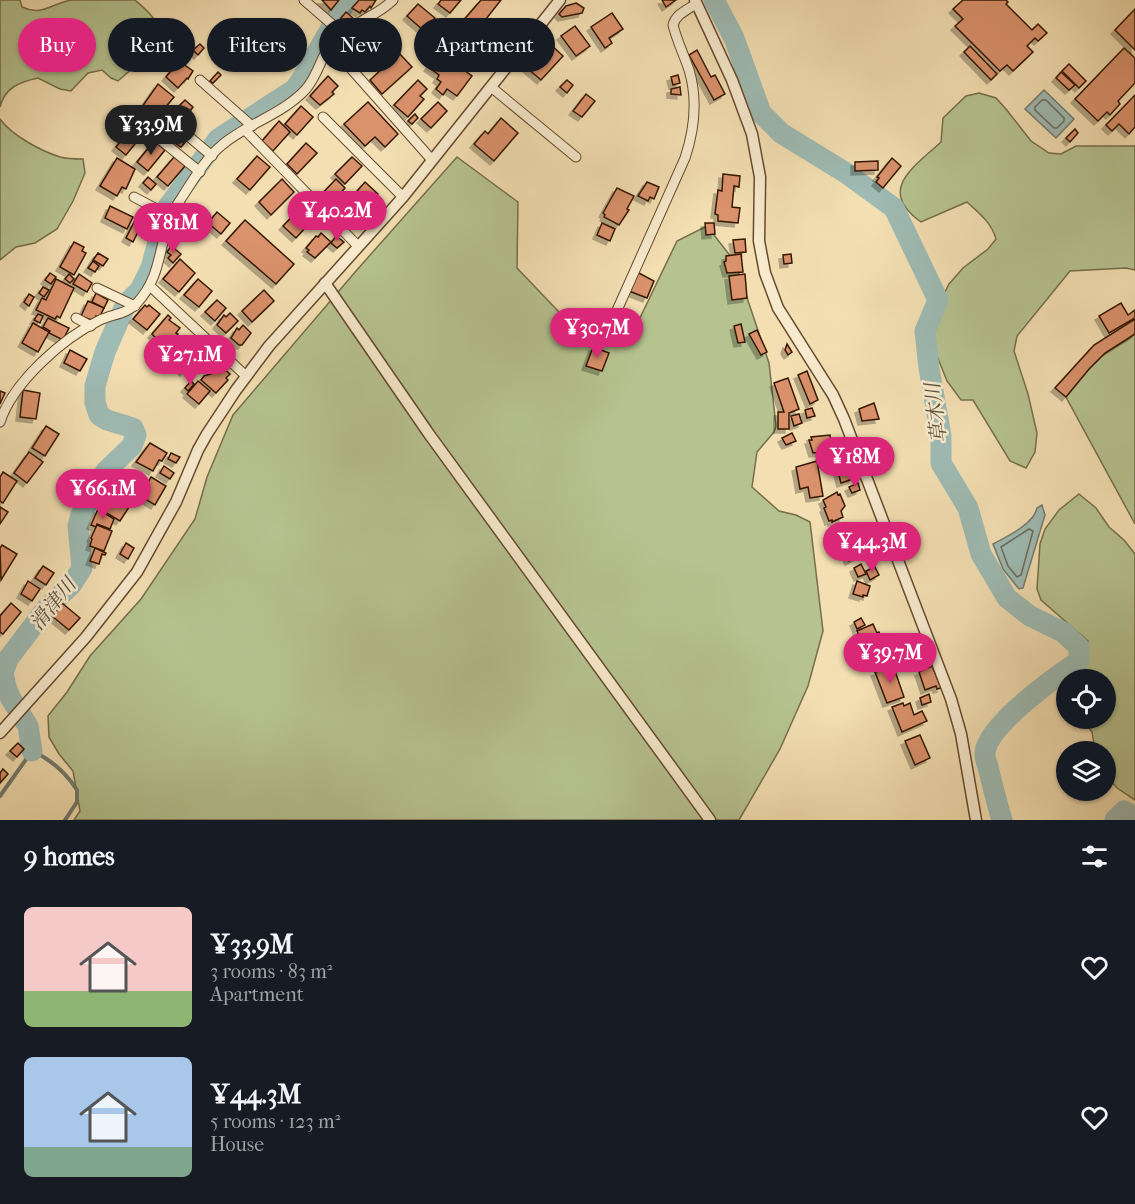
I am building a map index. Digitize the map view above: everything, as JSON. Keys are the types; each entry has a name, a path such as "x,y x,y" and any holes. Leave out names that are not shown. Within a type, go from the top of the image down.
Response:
{"street":[{"path":"304,0 325,18"},
{"path":"368,18 393,0"},
{"path":"0,733 86,637 136,572 176,502 198,450 225,405 246,376 269,346 403,197 560,0"},
{"path":"614,317 690,145 695,103 689,72 673,25 674,19 695,2 732,80 752,134 760,177 759,241 765,273 778,308 833,394 844,419 951,699 962,734 976,820"},
{"path":"0,422 7,405 25,379 68,342 100,320 128,311 135,306 150,285 160,261 170,216 212,156 226,141 278,112 307,88 319,66"},
{"path":"354,72 432,160"},
{"path":"200,80 358,246"},
{"path":"491,87 576,157"},
{"path":"130,115 200,172"},
{"path":"323,117 403,197"},
{"path":"167,118 212,156"},
{"path":"134,197 170,216"},
{"path":"325,283 429,434 710,820"},
{"path":"150,285 246,376"},
{"path":"97,288 135,306"},
{"path":"76,318 91,326"}],"green space":[{"path":"0,0 20,0 22,7 29,10 42,10 72,0 135,0 153,18 108,18 108,72 128,72 118,81 102,70 96,71 96,18 18,18 18,72 93,72 88,73 71,91 60,89 38,78 25,81 9,90 0,107"},
{"path":"979,93 996,98 1031,141 1049,153 1061,154 1076,146 1135,146 1135,270 1126,268 1070,271 1017,336 1014,351 1028,394 1037,433 1035,452 1026,468 1010,461 973,400 961,400 947,381 929,336 936,310 949,284 963,268 988,249 996,239 994,233 967,202 921,222 901,200 900,189 904,179 941,142 943,118 966,96"},
{"path":"0,119 27,142 44,151 63,158 83,159 85,173 57,229 35,243 16,247 0,260"},
{"path":"457,157 518,202 517,268 559,312 603,325 637,324 677,241 707,226 735,262 769,363 776,426 774,432 757,452 752,487 779,511 796,515 810,522 823,631 808,686 780,749 739,820 74,820 80,811 73,771 49,737 48,716 67,692 90,656 141,599 195,519 207,477 233,415"},
{"path":"1135,334 1135,524 1066,397 1105,353"},
{"path":"1079,494 1096,508 1109,527 1135,554 1135,800 1116,787 1116,741 1093,741 1090,729 1116,729 1116,669 1081,669 1088,641 1041,600 1037,589 1040,544 1045,529 1059,510"}],"water":[{"path":"1044,90 1074,119 1056,138 1025,109"},
{"path":"1042,505 1045,515 1023,588 1019,589 1003,569 993,544 1025,525 1035,514 1037,508"}],"building":[{"path":"322,0 339,0 331,10"},
{"path":"359,0 376,0 371,8 370,6 365,12 362,10 360,13 352,8"},
{"path":"441,0 461,0 450,13 438,4"},
{"path":"481,0 501,0 487,18 465,18"},
{"path":"662,0 676,0 666,7"},
{"path":"963,0 1006,0 1008,2 1006,4 1032,30 1038,24 1047,33 1038,41 1035,38 1027,46 1033,52 1013,71 1007,65 1000,71 955,26 963,19 953,9"},
{"path":"576,3 584,8 582,13 562,17 559,14 566,6"},
{"path":"418,4 435,18 414,18 414,22 407,16"},
{"path":"1135,9 1135,50 1115,30"},
{"path":"346,12 353,18 341,18"},
{"path":"612,13 623,29 609,38 612,43 605,48 591,27"},
{"path":"575,26 590,46 576,56 561,36"},
{"path":"200,44 204,48 198,55 195,48"},
{"path":"970,46 997,74 991,80 964,52"},
{"path":"1124,48 1135,58 1135,83 1118,101 1120,104 1110,115 1107,112 1098,121 1075,99"},
{"path":"555,49 563,56 555,65"},
{"path":"697,50 711,77 715,75 725,94 714,100 689,55"},
{"path":"402,56 412,67 382,94 370,80 379,72 402,72"},
{"path":"1069,64 1086,81 1079,88 1062,71"},
{"path":"170,72 192,72 178,88 166,77"},
{"path":"218,72 221,75 213,83 210,81"},
{"path":"435,72 467,72 472,76 457,96 447,89 443,95 436,89 441,82 437,79 439,75"},
{"path":"532,72 548,72 541,80"},
{"path":"1061,72 1075,85 1069,90 1056,78"},
{"path":"678,75 680,83 673,85 671,77"},
{"path":"328,76 338,86 332,92 334,94 320,105 310,96"},
{"path":"418,80 427,89 420,96 424,99 408,117 394,105"},
{"path":"567,80 573,85 567,93 560,87"},
{"path":"158,84 174,97 159,115 157,114 148,123 137,114"},
{"path":"680,87 681,95 671,94 671,89"},
{"path":"586,94 595,101 582,117 573,111"},
{"path":"1135,95 1135,127 1129,134 1119,124 1112,131 1106,125"},
{"path":"185,100 193,107 188,114 179,106"},
{"path":"368,102 398,134 385,147 375,137 365,146 344,124"},
{"path":"438,102 447,111 431,128 421,119"},
{"path":"301,106 313,117 297,135 285,124"},
{"path":"415,114 418,118 412,124 408,121"},
{"path":"501,118 518,133 494,161 474,144 485,131 488,134"},
{"path":"279,121 290,132 273,151 262,141"},
{"path":"133,126 143,134 126,155 116,147"},
{"path":"174,128 188,139 181,147 167,137"},
{"path":"1075,129 1078,133 1070,142 1066,138"},
{"path":"154,141 165,150 148,171 137,162"},
{"path":"306,143 317,153 297,174 287,164"},
{"path":"257,156 270,167 250,190 237,179"},
{"path":"174,157 185,166 168,186 157,177"},
{"path":"352,157 362,166 345,184 335,174"},
{"path":"117,158 135,169 126,189 122,187 117,196 100,186"},
{"path":"892,158 901,166 883,188 876,182 879,178 877,177"},
{"path":"878,161 878,170 855,171 855,162"},
{"path":"723,174 740,176 739,187 734,186 732,207 740,208 738,223 718,221 718,215 715,214 718,190 722,191"},
{"path":"148,177 156,184 151,190 143,183"},
{"path":"282,179 294,192 271,215 259,202"},
{"path":"336,179 345,188 328,207 318,198"},
{"path":"365,182 378,194 364,210 351,198"},
{"path":"647,182 659,187 654,199 650,197 648,201 638,196"},
{"path":"617,188 634,196 627,209 629,210 619,225 604,217 603,213"},
{"path":"353,202 366,213 351,229 339,218"},
{"path":"305,203 317,215 296,238 283,226"},
{"path":"110,206 133,217 127,229 105,218"},
{"path":"217,212 230,223 221,234 208,223"},
{"path":"245,220 294,264 276,284 226,241"},
{"path":"134,222 141,226 133,242 126,238"},
{"path":"602,223 615,229 610,241 597,235"},
{"path":"705,223 714,223 715,234 706,235"},
{"path":"321,233 331,242 315,258 307,252 309,250 306,248"},
{"path":"336,236 344,242 337,248 331,243"},
{"path":"745,239 746,252 735,253 733,240"},
{"path":"74,242 84,247 82,251 86,253 74,275 60,267"},
{"path":"171,246 181,254 173,263 168,258 171,255 167,252"},
{"path":"98,253 108,259 103,266 93,260"},
{"path":"741,254 743,272 727,273 724,262 726,256"},
{"path":"791,254 792,263 784,264 783,255"},
{"path":"180,259 195,273 179,292 163,279"},
{"path":"93,261 99,266 95,272 88,268"},
{"path":"637,272 654,281 647,298 629,291"},
{"path":"50,273 56,277 51,284 45,280"},
{"path":"69,274 74,279 70,283 65,279"},
{"path":"79,274 92,283 87,292 73,284"},
{"path":"745,274 747,298 732,300 729,276"},
{"path":"56,279 74,288 60,318 57,316 55,319 36,310 42,298 46,300"},
{"path":"198,279 212,291 199,307 184,295"},
{"path":"43,287 49,290 44,297 39,293"},
{"path":"264,290 274,301 252,322 242,311"},
{"path":"96,293 108,300 104,308 92,302"},
{"path":"29,294 34,297 29,306 24,302"},
{"path":"217,300 226,308 215,321 205,312"},
{"path":"88,301 104,308 99,318 96,316 94,321 81,316"},
{"path":"1121,303 1128,315 1135,310 1135,318 1109,333 1099,316"},
{"path":"145,305 147,307 149,305 160,314 147,330 133,319"},
{"path":"230,313 238,321 226,333 217,325 224,315 226,317"},
{"path":"38,314 43,316 40,323 34,320"},
{"path":"168,315 171,318 169,320 180,328 176,333 178,334 167,347 165,345 164,347 152,334"},
{"path":"48,318 69,328 63,340 43,327"},
{"path":"1135,319 1135,334 1105,353 1066,397 1055,388 1094,345"},
{"path":"33,323 49,332 38,352 22,343"},
{"path":"741,324 745,342 738,343 734,326"},
{"path":"243,325 251,333 242,345 239,345 231,338 237,328 239,330"},
{"path":"757,330 767,352 761,355 749,334"},
{"path":"187,342 200,354 184,372 171,360"},
{"path":"787,344 792,352 788,355 785,350"},
{"path":"593,347 609,353 602,371 586,366"},
{"path":"70,350 87,359 80,371 64,363"},
{"path":"223,368 230,374 226,378 228,380 216,393 201,380 204,376"},
{"path":"807,371 818,400 810,404 798,375"},
{"path":"788,378 799,409 789,413 789,429 778,429 778,412 784,412 774,383"},
{"path":"191,381 194,384 188,391 185,388"},
{"path":"198,381 210,391 199,404 187,394"},
{"path":"23,390 40,393 36,419 20,417"},
{"path":"0,391 5,393 0,404"},
{"path":"874,403 879,419 862,421 859,409"},
{"path":"812,408 815,416 807,418 805,410"},
{"path":"799,414 802,423 794,426 791,416"},
{"path":"46,426 59,434 45,456 32,448"},
{"path":"792,433 796,441 786,445 782,438"},
{"path":"830,435 832,451 813,453 809,440 812,440 811,437"},
{"path":"150,443 167,453 162,461 159,460 153,471 136,462"},
{"path":"29,452 43,462 27,483 14,473"},
{"path":"171,453 180,457 176,463 168,459"},
{"path":"817,461 823,496 810,498 808,487 800,489 796,467"},
{"path":"164,466 174,473 170,479 160,473"},
{"path":"850,468 853,479 841,483 838,472"},
{"path":"3,472 17,481 3,503 0,501 0,477"},
{"path":"130,472 141,479 132,494 121,487"},
{"path":"151,477 166,486 155,505 140,496"},
{"path":"858,483 860,490 852,493 849,487"},
{"path":"118,490 132,498 129,503 131,504 120,521 105,512"},
{"path":"837,492 845,506 841,511 843,517 832,522 832,520 829,521 823,500"},
{"path":"0,507 8,512 0,524"},
{"path":"98,509 114,519 110,529 97,524 96,527 91,525"},
{"path":"852,524 862,546 860,546 863,554 849,561 836,531"},
{"path":"97,525 112,531 104,551 90,546"},
{"path":"126,543 134,548 128,559 120,554"},
{"path":"2,545 17,554 1,580 0,548"},
{"path":"95,548 106,553 102,554 99,564 90,561"},
{"path":"861,564 866,574 858,577 854,568"},
{"path":"43,566 54,573 46,585 35,578"},
{"path":"875,567 879,575 870,580 866,571"},
{"path":"28,581 40,589 32,601 21,594"},
{"path":"857,581 870,586 867,596 853,594"},
{"path":"11,603 21,612 3,634 0,632 0,616"},
{"path":"62,603 80,618 69,630 52,616"},
{"path":"861,618 865,625 857,629 854,622"},
{"path":"873,624 877,633 879,632 889,657 872,664 857,631"},
{"path":"910,649 915,662 897,669 892,656"},
{"path":"888,665 889,669 894,668 904,697 887,703 875,672"},
{"path":"932,666 941,688 937,689 936,686 925,690 919,672"},
{"path":"929,694 931,702 922,705 920,698"},
{"path":"903,703 904,706 910,703 914,715 922,711 927,721 902,732 892,707"},
{"path":"920,735 930,758 915,765 905,741"},
{"path":"18,743 24,749 17,757 10,751"},
{"path":"3,769 8,774 0,783 0,773"}],"waterway":[{"name":"滑津川","path":"32,751 28,726 11,699 3,673 8,659 46,609 72,584 82,568 78,526 81,515 106,471 132,446 136,435 133,428 107,420 99,415 95,402 95,386 105,352 126,304 140,290 151,268 167,208 218,139 295,89 347,0"},
{"name":"草木川","path":"714,0 734,38 761,113 781,133 846,173 894,208 938,300 925,331 941,436 941,463 968,508 981,554 1007,598 1030,616 1063,632 1079,647 1079,661 1024,702 997,729 988,742 985,757 1002,820"},
{"path":"0,796 32,751 57,767 77,790 77,802 65,820"},
{"name":"草木川","path":"1115,820 1124,811 1135,817"}]}
